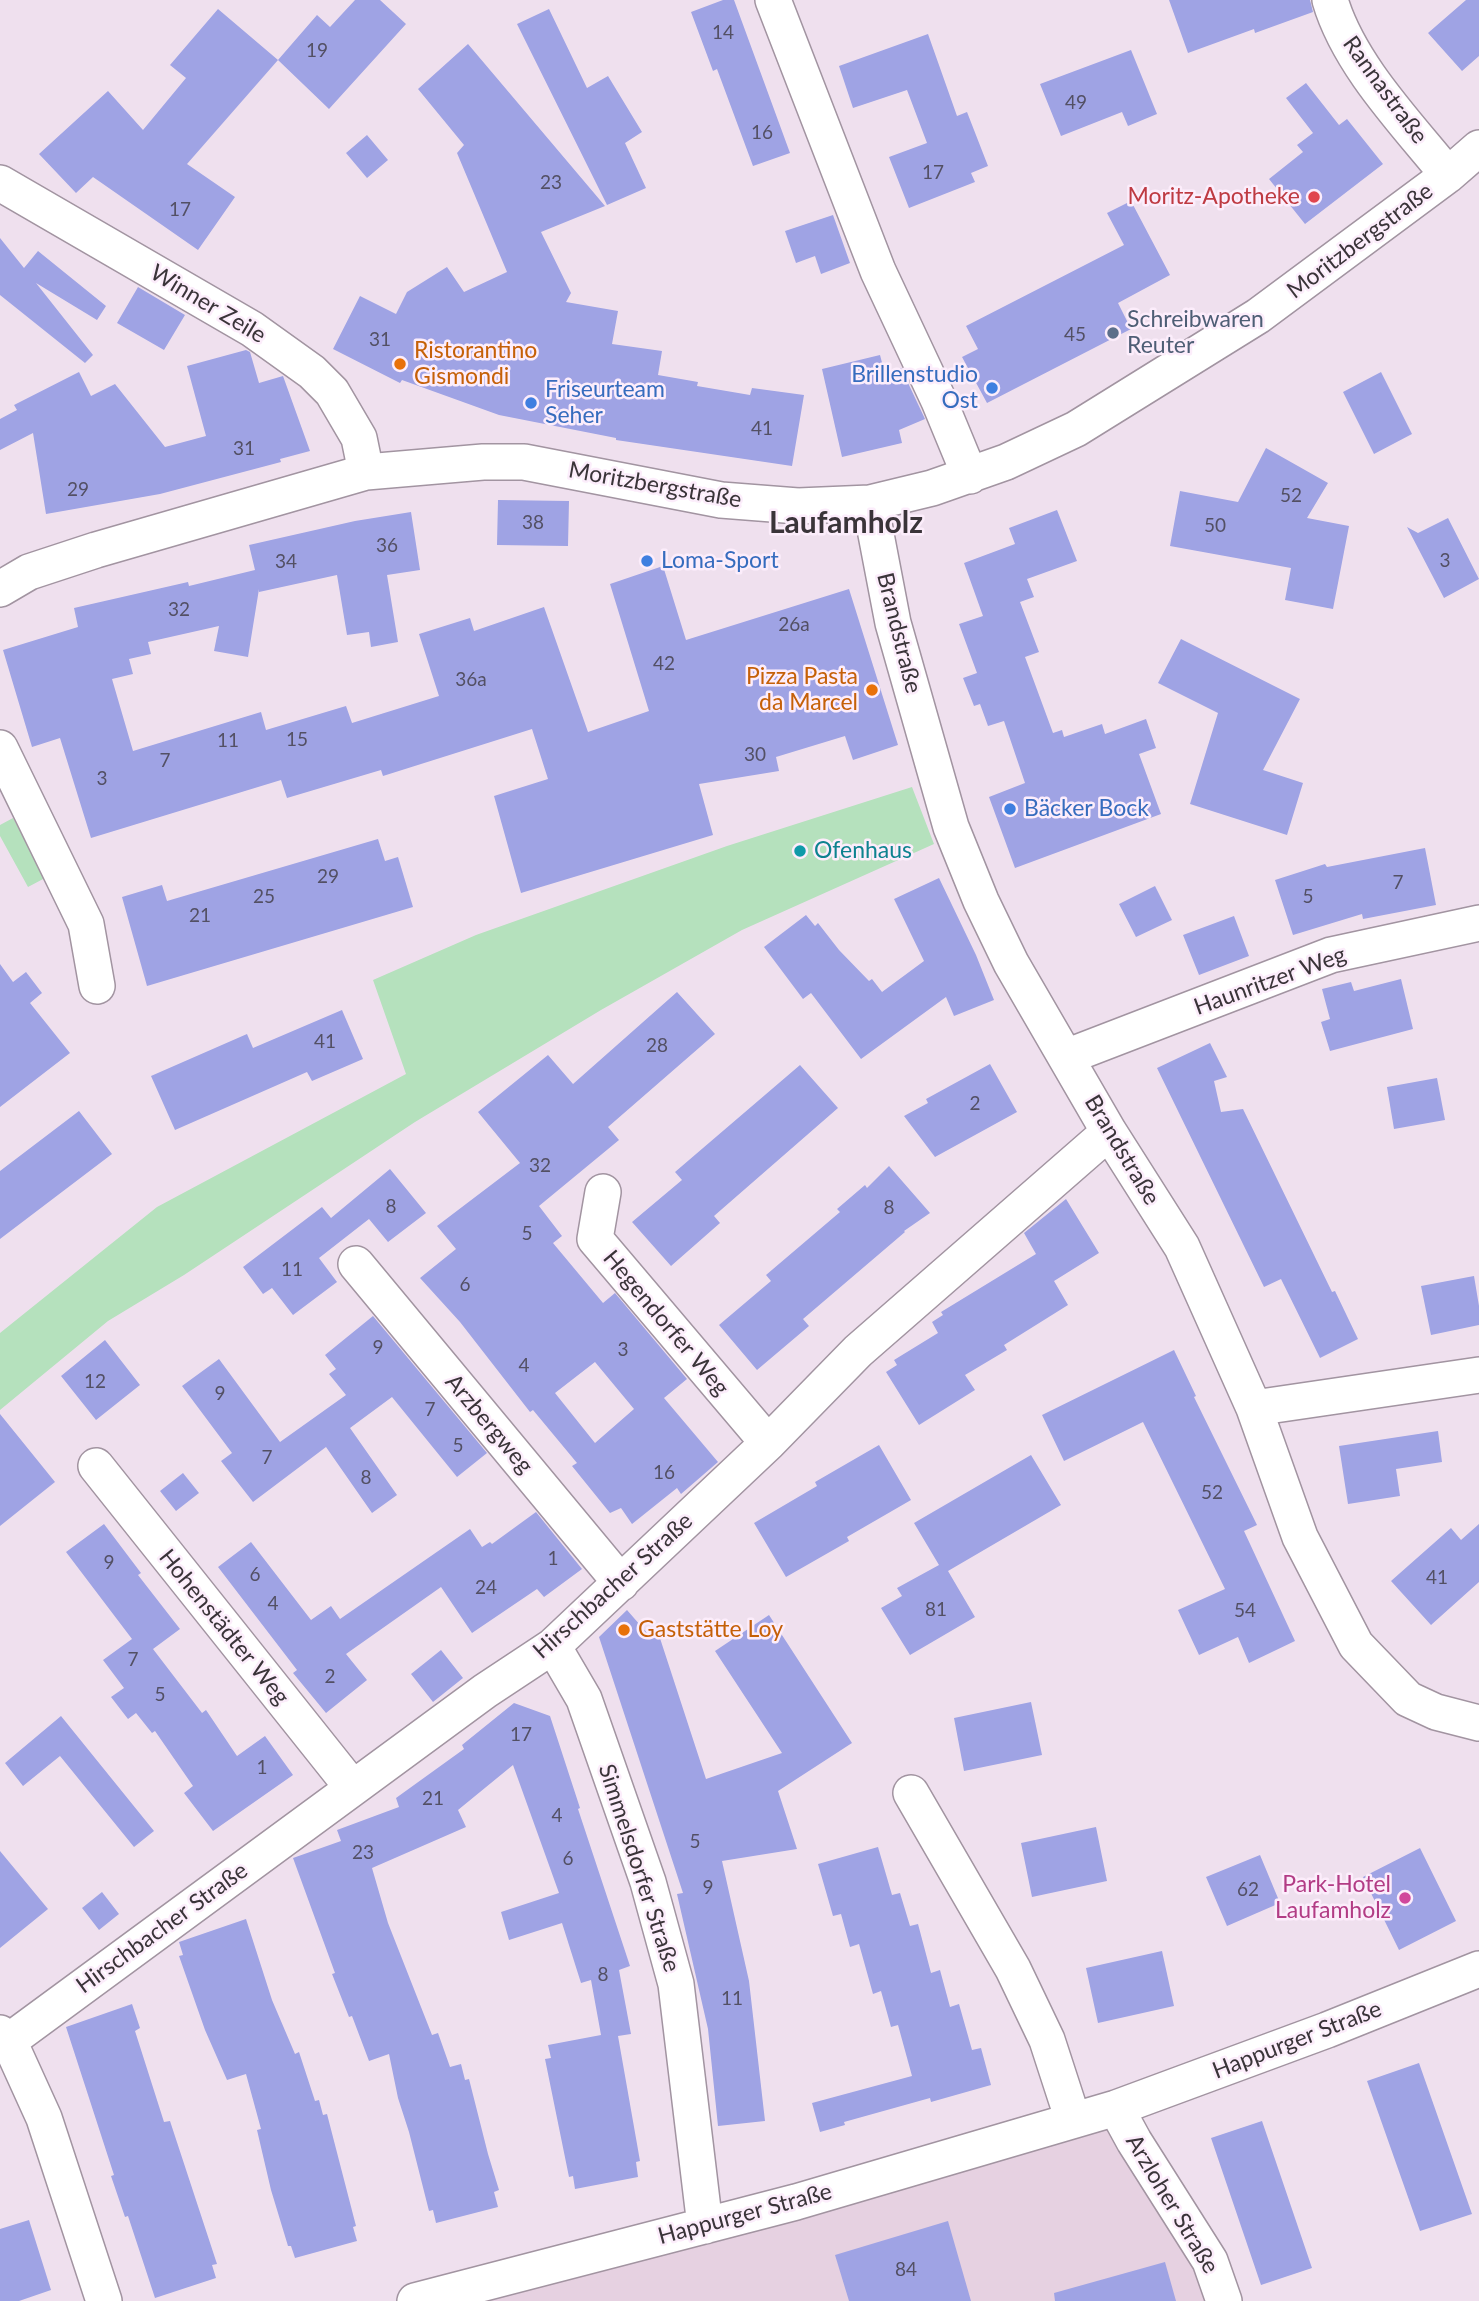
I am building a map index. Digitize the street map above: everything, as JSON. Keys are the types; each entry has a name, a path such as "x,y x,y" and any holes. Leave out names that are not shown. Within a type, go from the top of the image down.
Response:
{"street":[{"path":"773,0 878,271 939,401 970,476"},
{"name":"Rannastraße","path":"1330,0 1336,22 1373,82 1448,175"},
{"name":"Moritzbergstraße","path":"0,589 29,572 96,550 366,472 483,462 524,462 721,500 798,506 870,503 932,488 970,476 1076,429 1258,316 1448,175 1479,148"},
{"name":"Winner Zeile","path":"0,183 252,328 312,372 332,392 359,438 366,472"},
{"name":"Brandstraße","path":"870,503 893,622 951,827 981,901 1011,963 1109,1132 1182,1247 1254,1408 1300,1537 1356,1645 1408,1699 1436,1712 1479,1723"},
{"path":"0,748 86,924 97,986"},
{"name":"Haunritzer Weg","path":"1066,1057 1331,955 1479,923"},
{"name":"Hirschbacher Straße","path":"5,2037 485,1691 552,1646 768,1443 858,1351 1109,1132"},
{"name":"Hegendorfer Weg","path":"603,1192 595,1239 768,1443"},
{"name":"Arzbergweg","path":"356,1264 621,1583"},
{"path":"1254,1408 1479,1375"},
{"name":"Hohenstädter Weg","path":"96,1466 352,1787"},
{"name":"Simmelsdorfer Straße","path":"552,1646 584,1699 648,1882 676,1984 705,2226"},
{"path":"911,1793 1013,1969 1047,2040 1073,2120"},
{"name":"Happurger Straße","path":"415,2301 705,2226 1116,2108 1327,2030 1479,1969"},
{"path":"5,2037 44,2118 103,2301"},
{"name":"Arzloher Straße","path":"1116,2108 1210,2261 1224,2301"}],"shaded area":[{"path":"1100,2119 1198,2262 1218,2301 477,2301"}],"green space":[{"path":"912,787 934,844 742,930 601,1010 415,1122 184,1275 108,1321 0,1410 0,1333 157,1207 406,1074 373,980 476,935 727,846"},
{"path":"13,818 45,878 28,887 0,836 0,825"}],"building":[{"path":"355,0 380,0 406,24 329,109 278,60 317,15 330,27"},
{"path":"723,0 734,0 790,153 753,166 717,69 713,71 691,12"},
{"path":"1169,0 1310,0 1313,12 1255,33 1254,29 1188,53"},
{"path":"1466,0 1479,0 1479,56 1462,71 1428,33"},
{"path":"218,9 278,60 187,164 235,197 198,250 93,177 76,193 39,154 108,91 143,130 186,78 170,65"},
{"path":"549,9 587,88 608,76 642,132 625,143 646,188 607,205 517,24"},
{"path":"928,34 957,116 967,112 988,166 971,173 975,182 909,208 889,157 927,143 907,90 853,108 839,66"},
{"path":"468,44 605,206 541,232 571,293 566,302 618,311 612,344 662,351 658,375 698,382 697,386 750,395 752,388 804,395 792,466 616,440 499,415 402,380 400,383 333,349 360,296 396,314 407,292 447,267 464,292 507,272 457,153 464,145 418,89"},
{"path":"1131,50 1157,114 1128,126 1122,112 1061,136 1040,84"},
{"path":"1306,83 1339,125 1347,119 1383,164 1305,224 1269,179 1303,152 1297,145 1313,133 1286,98"},
{"path":"367,135 388,160 367,178 346,153"},
{"path":"1131,201 1170,275 1118,303 1131,329 987,403 962,357 978,349 966,326 1124,245 1107,213"},
{"path":"833,215 850,263 821,274 815,256 796,263 785,231"},
{"path":"0,238 24,268 38,251 106,306 97,320 36,283 93,355 85,363 0,295"},
{"path":"138,287 185,315 164,350 117,323"},
{"path":"246,350 250,352 259,383 283,376 310,451 280,459 281,462 160,494 46,514 33,433 0,450 0,419 17,410 14,405 79,372 91,396 115,384 165,447 206,436 187,366"},
{"path":"880,355 885,374 901,368 925,419 899,430 902,443 842,457 822,369"},
{"path":"1381,372 1412,434 1374,454 1343,392"},
{"path":"1266,448 1328,483 1307,518 1349,526 1333,609 1285,600 1291,568 1170,546 1180,491 1238,502"},
{"path":"498,500 569,501 568,546 497,545"},
{"path":"1057,510 1077,561 1027,579 1034,597 1020,602 1039,652 1025,657 1053,733 1062,730 1064,737 1102,724 1105,734 1146,719 1156,748 1139,754 1161,814 1015,868 989,797 1025,783 1004,721 988,726 980,704 974,706 963,678 977,673 959,624 983,616 964,563 1015,544 1009,528"},
{"path":"411,512 420,570 387,575 398,642 371,647 369,632 347,635 337,575 259,592 259,589 248,657 214,651 219,626 148,642 151,654 129,659 133,674 112,679 133,751 261,712 266,730 346,706 352,723 439,696 419,634 470,618 474,631 544,607 588,732 649,711 610,584 663,566 686,640 849,589 898,745 853,760 845,736 776,757 779,771 699,784 713,835 521,893 494,796 548,779 532,729 383,776 381,770 287,798 281,780 91,838 60,738 32,747 3,650 78,627 74,608 255,570 249,545 355,521"},
{"path":"1448,518 1479,579 1444,598 1407,527 1418,533"},
{"path":"1181,639 1300,699 1263,770 1303,783 1287,835 1190,804 1218,713 1158,683"},
{"path":"378,839 385,861 398,857 413,907 147,986 122,897 162,885 167,901"},
{"path":"1425,848 1436,905 1363,919 1362,914 1293,935 1275,880 1325,864 1327,867"},
{"path":"939,878 994,1000 954,1016 946,997 861,1059 811,993 803,999 764,947 806,915 815,926 818,923 839,950 869,981 872,979 882,992 924,961 894,899"},
{"path":"1155,886 1172,920 1136,937 1119,904"},
{"path":"1234,916 1249,956 1199,975 1183,935"},
{"path":"0,964 13,982 26,972 42,993 30,1003 70,1053 0,1107"},
{"path":"1401,979 1413,1029 1330,1051 1321,1022 1330,1019 1322,989 1351,982 1354,991"},
{"path":"677,992 715,1034 608,1127 619,1140 539,1206 562,1236 553,1243 603,1303 615,1293 687,1379 664,1398 718,1462 681,1494 677,1488 632,1524 621,1508 610,1513 572,1466 577,1463 533,1410 530,1412 460,1322 420,1278 456,1249 437,1226 520,1163 478,1112 548,1055 573,1084","holes":["595,1362 634,1409 595,1443 555,1393"]},
{"path":"342,1010 363,1059 312,1081 307,1072 175,1130 151,1076 247,1034 253,1048"},
{"path":"1210,1043 1227,1077 1214,1081 1221,1112 1243,1109 1332,1292 1335,1291 1358,1339 1320,1358 1281,1279 1264,1287 1157,1068"},
{"path":"990,1064 1017,1112 935,1157 904,1116 928,1103 926,1099"},
{"path":"800,1065 838,1108 714,1216 720,1223 671,1266 632,1222 682,1180 675,1172"},
{"path":"1437,1078 1445,1120 1394,1129 1387,1087"},
{"path":"79,1111 112,1154 0,1239 0,1171"},
{"path":"889,1166 930,1213 904,1231 803,1319 809,1326 757,1370 719,1325 771,1281 766,1275 840,1212 837,1209 865,1185 867,1188"},
{"path":"390,1169 426,1213 388,1242 369,1219 319,1258 337,1282 293,1315 272,1288 263,1294 243,1267 322,1207 331,1218"},
{"path":"1066,1199 1099,1253 1054,1281 1068,1305 1004,1345 1007,1350 965,1375 975,1390 919,1425 886,1372 897,1365 894,1360 938,1333 932,1322 943,1315 941,1312 1036,1254 1024,1233"},
{"path":"1474,1276 1479,1325 1431,1335 1421,1286"},
{"path":"373,1316 487,1453 457,1477 392,1397 350,1428 397,1495 372,1513 326,1447 253,1502 221,1461 232,1453 182,1386 219,1359 280,1442 346,1395 329,1374 336,1369 325,1355"},
{"path":"105,1340 140,1385 96,1420 61,1376"},
{"path":"1174,1350 1257,1525 1244,1531 1295,1641 1249,1663 1238,1637 1199,1655 1178,1610 1225,1589 1143,1422 1064,1461 1042,1415"},
{"path":"0,1414 55,1482 0,1526"},
{"path":"1438,1431 1442,1462 1396,1469 1400,1496 1348,1504 1339,1446"},
{"path":"879,1445 911,1500 847,1537 849,1541 786,1577 754,1523 817,1486 815,1482"},
{"path":"1031,1455 1061,1505 948,1571 975,1617 910,1655 881,1608 902,1596 897,1588 939,1565 914,1523"},
{"path":"183,1473 199,1493 176,1511 160,1491"},
{"path":"536,1512 582,1569 544,1597 537,1589 472,1633 441,1587 346,1654 367,1680 326,1713 293,1673 297,1670 218,1567 251,1542 311,1620 331,1606 340,1619 470,1529 482,1547 490,1542 492,1544"},
{"path":"104,1524 141,1573 138,1575 180,1629 153,1649 202,1713 206,1710 237,1756 265,1736 293,1775 213,1831 184,1793 193,1786 155,1731 152,1733 136,1713 128,1719 111,1697 124,1688 103,1660 132,1639 66,1552"},
{"path":"1479,1524 1479,1582 1431,1625 1391,1581 1451,1528 1461,1540"},
{"path":"627,1610 647,1633 656,1626 706,1779 782,1753 715,1651 769,1615 852,1743 778,1791 797,1849 722,1861 749,1981 765,2121 718,2126 708,2029 677,1894 683,1893 599,1637"},
{"path":"441,1650 463,1678 433,1702 411,1674"},
{"path":"1031,1702 1042,1755 964,1771 954,1718"},
{"path":"514,1703 550,1716 630,1966 619,1970 631,2034 618,2036 640,2161 636,2162 638,2177 575,2189 573,2176 569,2177 545,2059 551,2058 548,2045 601,2035 591,1980 581,1983 562,1923 509,1940 501,1912 559,1893 513,1765 458,1810 466,1827 372,1868 388,1923 432,2035 438,2033 450,2067 461,2064 465,2080 469,2079 499,2190 494,2192 498,2207 436,2223 433,2210 429,2211 398,2098 389,2054 369,2061 332,1974 335,1973 293,1858 341,1841 337,1830 399,1807 396,1798 464,1749 462,1745"},
{"path":"61,1716 154,1831 134,1847 60,1756 23,1786 5,1763"},
{"path":"1096,1827 1107,1881 1032,1897 1021,1843"},
{"path":"878,1847 892,1895 900,1893 910,1926 918,1924 931,1973 940,1970 950,2007 959,2004 972,2050 981,2048 991,2085 931,2102 930,2098 844,2122 845,2125 820,2132 812,2103 912,2076 898,2025 891,2027 881,1991 873,1994 859,1944 850,1947 841,1914 833,1916 818,1864"},
{"path":"1420,1848 1456,1921 1399,1950 1363,1877"},
{"path":"0,1851 48,1909 0,1948"},
{"path":"1260,1855 1280,1903 1227,1926 1206,1877"},
{"path":"102,1892 119,1914 99,1930 82,1908"},
{"path":"246,1919 272,2000 295,2054 299,2052 315,2101 319,2100 323,2115 327,2114 356,2226 353,2227 357,2241 295,2258 291,2246 288,2246 271,2190 257,2130 261,2129 246,2074 227,2080 205,2030 179,1956 183,1955 179,1942"},
{"path":"1162,1951 1174,2006 1098,2023 1086,1968"},
{"path":"132,2004 140,2028 135,2031 164,2122 170,2121 217,2264 212,2265 216,2278 155,2298 128,2216 125,2217 111,2176 114,2175 66,2027"},
{"path":"1419,2063 1472,2214 1420,2231 1367,2081"},
{"path":"1262,2121 1312,2268 1261,2285 1211,2138"},
{"path":"29,2220 51,2290 19,2301 0,2301 0,2229"},
{"path":"948,2221 971,2301 849,2301 835,2255"},
{"path":"1165,2262 1176,2301 1055,2301 1054,2293"}],"place":[{"name":"Moritz-Apotheke","path":"1314,197"},
{"name":"Schreibwaren Reuter","path":"1113,333"},
{"name":"Ristorantino Gismondi","path":"400,364"},
{"name":"Brillenstudio Ost","path":"992,388"},
{"name":"Friseurteam Seher","path":"531,403"},
{"name":"Loma-Sport","path":"647,561"},
{"name":"Pizza Pasta da Marcel","path":"872,690"},
{"name":"Bäcker Bock","path":"1010,809"},
{"name":"Ofenhaus","path":"800,851"},
{"name":"Gaststätte Loy","path":"624,1630"},
{"name":"Park-Hotel Laufamholz","path":"1405,1898"}],"district":[{"name":"Laufamholz","path":"846,523"}]}
